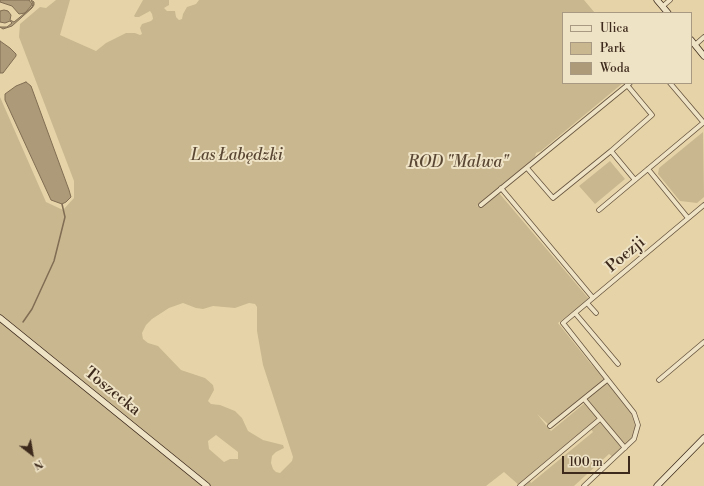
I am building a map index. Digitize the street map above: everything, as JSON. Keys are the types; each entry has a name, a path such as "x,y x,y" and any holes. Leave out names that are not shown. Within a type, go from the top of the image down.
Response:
{"main road":[{"path":"657,0 667,12"},
{"path":"693,42 704,56"},
{"name":"Toszecka","path":"0,318 207,486"},
{"path":"657,486 704,438"}],"street":[{"path":"663,6 670,0"},
{"path":"693,42 704,37"},
{"path":"481,205 628,84 652,115 611,151 552,198 527,168"},
{"path":"599,210 704,123 671,84"},
{"path":"611,151 635,180"},
{"path":"648,168 688,218"},
{"path":"501,188 593,298"},
{"name":"Poezji","path":"607,380 563,323 704,205"},
{"path":"587,303 596,313"},
{"path":"575,313 618,364"},
{"path":"658,380 704,342"},
{"path":"550,426 607,380 631,410 636,419 638,428 636,436 584,486"},
{"path":"584,399 624,448"},
{"path":"520,486 600,419"}],"green space":[{"name":"Las Łabędzki","path":"56,0 70,0 60,35 96,51 106,43 126,33 142,34 140,28 142,24 153,19 150,11 139,17 134,16 143,0 169,0 169,5 164,8 167,11 175,11 176,17 179,20 182,19 187,7 196,4 199,0 584,0 594,12 562,12 562,84 622,84 541,151 536,153 535,157 476,207 499,193 589,299 558,323 591,364 607,380 636,419 636,436 614,458 609,454 574,486 520,486 504,472 486,486 0,486 0,97 46,202 63,210 74,198 74,181 19,37 20,24 40,7 46,8","holes":["183,303 203,309 213,306 235,308 249,303 255,304 257,307 257,331 263,365 293,457 292,461 280,473 273,469 271,463 272,456 284,448 283,445 263,440 248,431 242,418 235,411 220,405 211,404 208,401 214,390 213,385 205,378 181,370 158,346 148,343 143,339 142,333 146,325 152,319 169,308","584,399 586,402 551,431 537,414 550,426","590,428 593,432 531,483 529,479","216,435 238,452 238,459 230,459 224,462 209,449 208,441"]},
{"path":"703,132 704,197 697,203 680,201 658,174 659,168"},
{"path":"610,161 625,179 595,204 579,186"}],"water":[{"path":"0,0 29,0 32,4 25,13 19,14 12,6 0,2"},
{"path":"31,0 34,2 32,8 12,26 3,29 0,27 7,27 12,23 10,21 5,23 0,22 0,11 8,11 11,15 10,20 14,22 32,7 33,4"},
{"path":"0,41 16,54 3,73 0,73"},
{"path":"26,82 31,86 69,190 71,197 62,204 51,200 5,100 5,94 16,86"}],"waterway":[{"path":"23,322 32,309 54,261 65,217 62,204"}],"park label":[{"name":"ROD \"Malwa\"","path":"458,163"}]}
